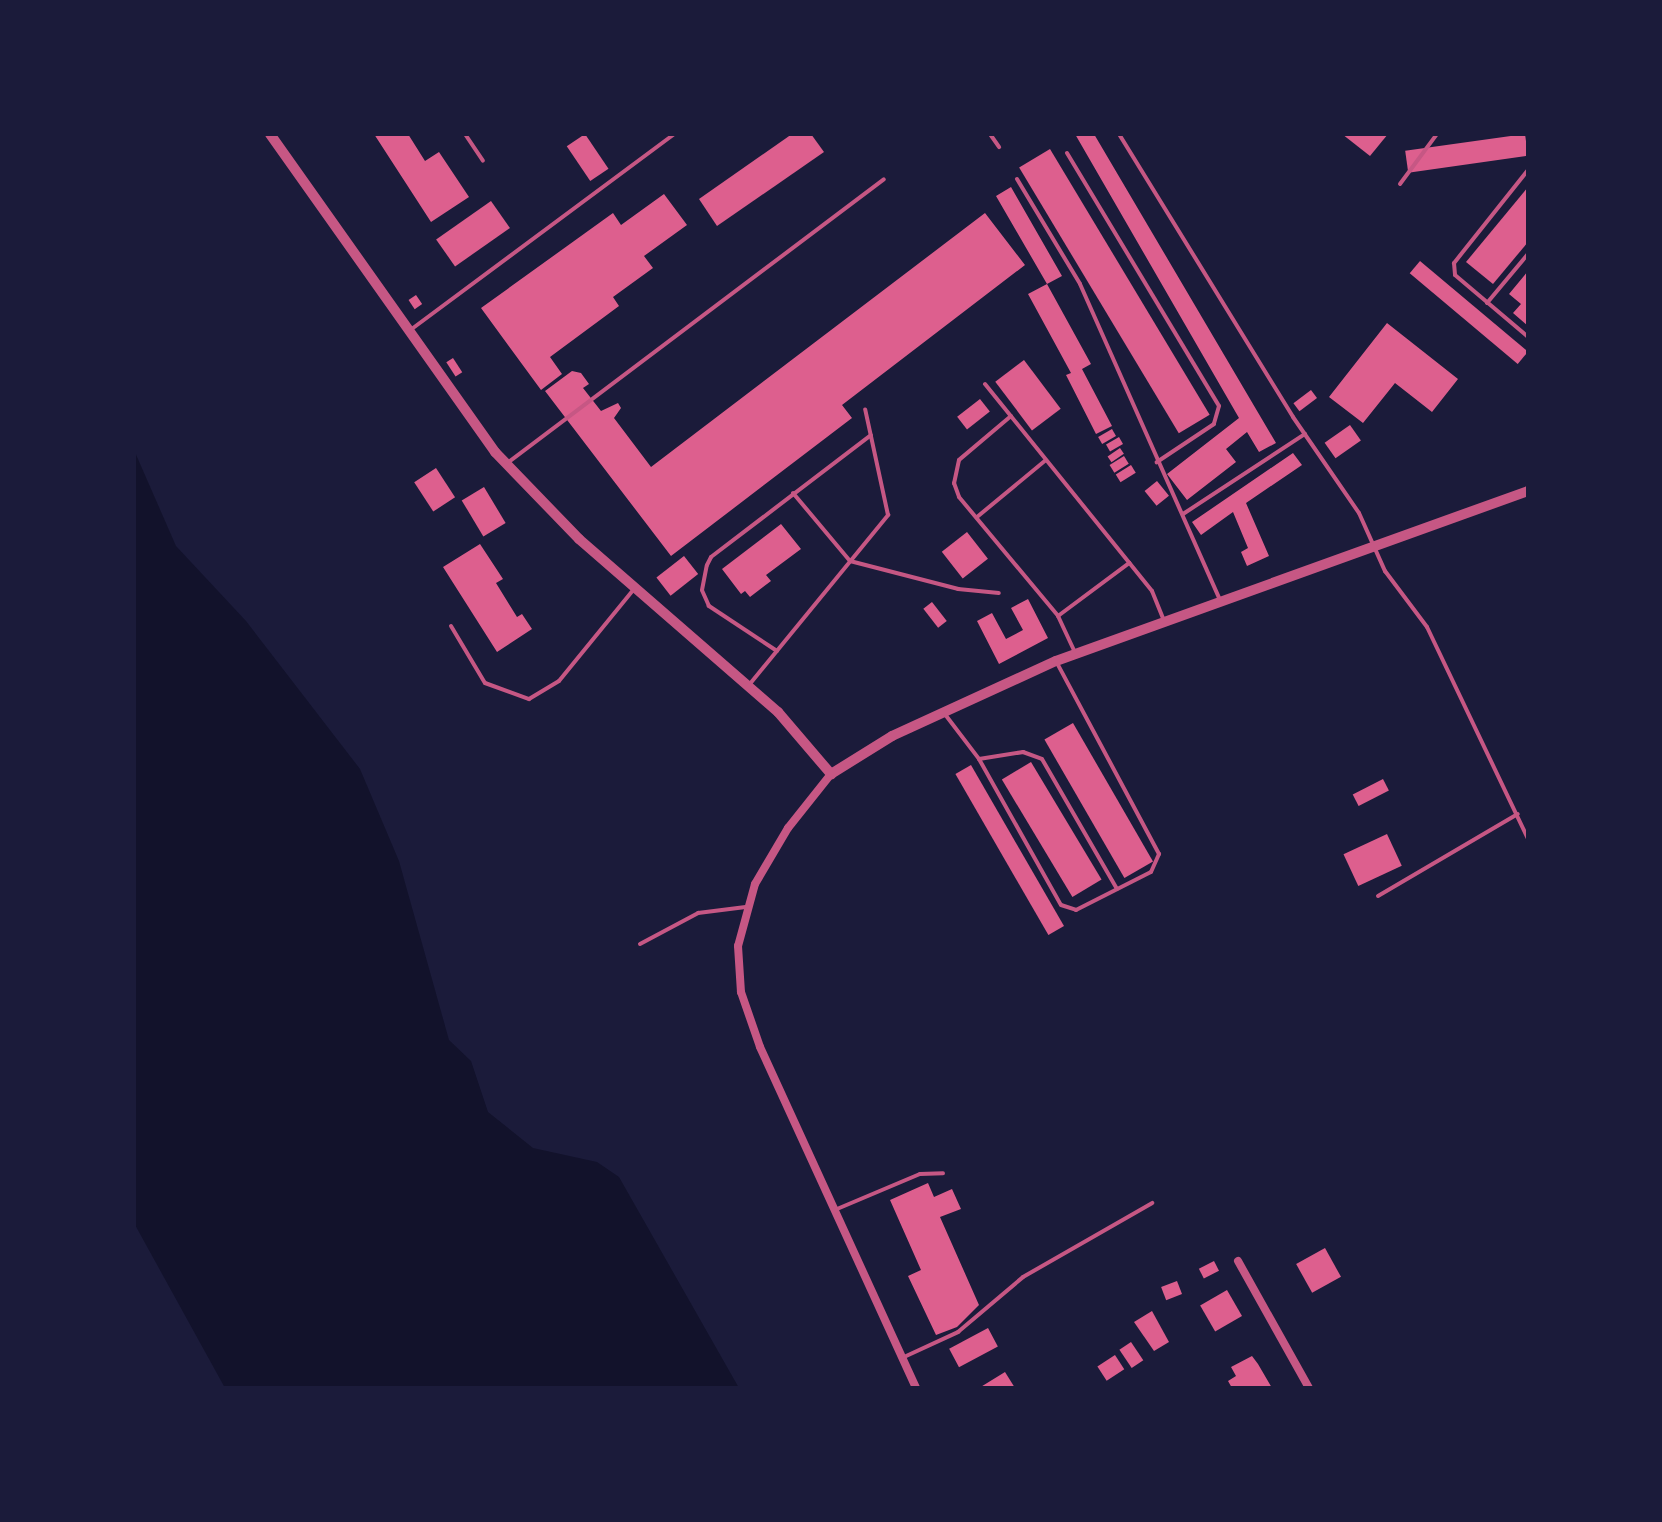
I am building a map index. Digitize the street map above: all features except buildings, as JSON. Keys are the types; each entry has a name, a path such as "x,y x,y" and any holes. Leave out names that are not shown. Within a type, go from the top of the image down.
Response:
{"street":[{"path":"274,135 320,197 408,332 506,464 635,587 749,685 831,774"},
{"path":"916,1388 834,1211 741,992 738,946 746,907 767,861 831,774 857,754 943,712 1075,653 1528,491"},
{"path":"1238,1261 1309,1388"}],"lane":[{"path":"465,134 483,161"},
{"path":"408,332 674,134"},
{"path":"990,134 999,147"},
{"path":"1120,134 1305,434 1359,513 1395,586 1427,627 1528,839"},
{"path":"1400,184 1437,134"},
{"path":"1067,153 1219,406 1214,424 1157,462"},
{"path":"1528,170 1456,257 1455,275 1528,337"},
{"path":"506,464 884,179"},
{"path":"1017,179 1080,284 1220,600"},
{"path":"1487,303 1528,254"},
{"path":"985,384 1152,591 1164,620"},
{"path":"749,685 888,515 865,409"},
{"path":"1011,416 959,460 953,472 959,497 1058,616 1075,653"},
{"path":"1183,514 1305,434"},
{"path":"777,651 735,627 709,606 702,590 711,557 871,435"},
{"path":"976,517 1046,460"},
{"path":"793,493 850,561 958,589 999,593"},
{"path":"1058,616 1129,563"},
{"path":"451,626 488,686 529,699 559,681 635,587"},
{"path":"943,712 979,759 1061,905 1076,910 1156,868 1159,854 1056,661"},
{"path":"979,759 1023,752 1042,759 1117,889"},
{"path":"1378,896 1518,814"},
{"path":"640,944 698,913 746,907"},
{"path":"834,1211 920,1174 943,1173"},
{"path":"901,1359 958,1332 1023,1277 1152,1203"}],"shaded area":[{"path":"134,450 176,546 246,621 360,769 399,861 449,1040 471,1061 488,1112 533,1148 597,1162 619,1177 739,1388 225,1388 134,1223"}]}
